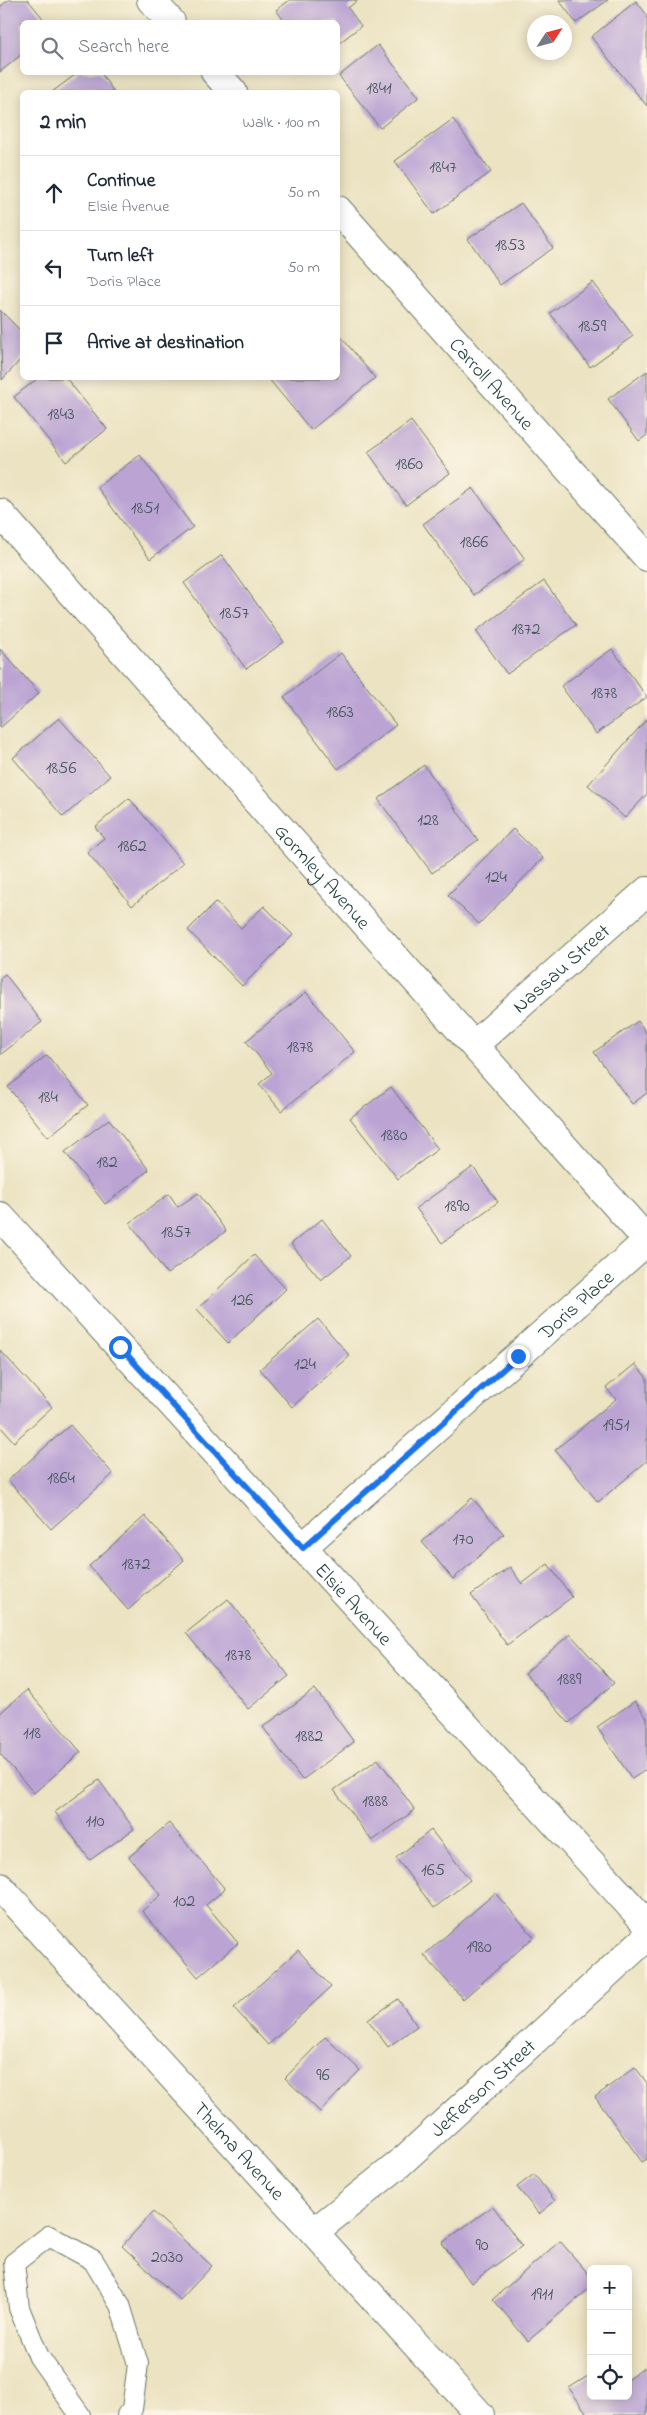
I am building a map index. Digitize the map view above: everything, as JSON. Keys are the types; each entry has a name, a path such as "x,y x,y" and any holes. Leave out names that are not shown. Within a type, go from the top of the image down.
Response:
{"street":[{"path":"151,0 169,20"},
{"path":"218,75 231,90"},
{"name":"Carroll Avenue","path":"340,212 647,557"},
{"name":"Gormley Avenue","path":"0,513 647,1240"},
{"name":"Nassau Street","path":"474,1045 647,891"},
{"name":"Elsie Avenue","path":"1,1218 647,1924"},
{"name":"Doris Place","path":"303,1548 647,1240"},
{"name":"Thelma Avenue","path":"0,1887 480,2415"},
{"name":"Jefferson Street","path":"314,2232 398,2165 647,1937"}],"lane":[{"path":"80,2415 39,2357 19,2308 14,2263 49,2236 93,2260 120,2305 138,2364 132,2409 127,2415"}],"building":[{"path":"8,0 28,0 44,20 20,20 20,56 0,72 0,7"},
{"path":"290,0 358,0 348,8 361,26 340,42 340,20 284,20 276,10"},
{"path":"559,0 608,0 576,23 572,15"},
{"path":"636,1 647,15 647,106 591,37"},
{"path":"378,45 419,97 380,128 339,76"},
{"path":"75,75 102,75 113,90 55,90"},
{"path":"453,119 491,172 434,214 395,161"},
{"path":"521,203 553,248 500,285 468,239"},
{"path":"593,282 633,336 590,367 550,313"},
{"path":"0,310 20,330 20,360 2,380"},
{"path":"340,335 375,378 311,430 270,380 340,380"},
{"path":"647,371 647,435 639,441 608,399"},
{"path":"35,380 68,380 107,429 66,462 14,397"},
{"path":"411,421 450,473 406,505 368,452"},
{"path":"140,455 193,527 150,559 97,487"},
{"path":"473,488 525,559 474,595 423,524"},
{"path":"222,555 284,642 246,669 184,583"},
{"path":"544,581 576,625 507,674 476,631"},
{"path":"0,649 39,693 0,728"},
{"path":"612,649 647,697 596,734 561,686"},
{"path":"341,653 396,725 338,769 284,697"},
{"path":"59,718 110,776 63,817 13,758"},
{"path":"647,719 647,794 625,818 588,785"},
{"path":"424,765 478,840 432,873 378,799"},
{"path":"129,798 183,863 132,906 87,852 104,838 95,827"},
{"path":"513,829 543,858 479,924 448,895"},
{"path":"216,902 241,928 264,906 293,935 242,986 188,930"},
{"path":"5,974 42,1022 0,1055 0,978"},
{"path":"306,992 355,1052 281,1111 259,1084 272,1073 246,1041"},
{"path":"638,1021 647,1034 647,1093 632,1104 594,1052"},
{"path":"47,1055 88,1105 48,1137 8,1087"},
{"path":"391,1087 438,1149 398,1179 350,1118"},
{"path":"109,1119 149,1170 105,1204 65,1152"},
{"path":"473,1167 498,1202 442,1243 416,1208"},
{"path":"198,1193 226,1231 167,1274 130,1223 169,1194 178,1207"},
{"path":"322,1219 351,1256 321,1280 291,1244"},
{"path":"254,1255 286,1289 228,1343 197,1309"},
{"path":"318,1319 350,1356 292,1407 260,1369"},
{"path":"0,1350 52,1407 14,1442 0,1426"},
{"path":"635,1364 647,1378 647,1461 598,1502 555,1450 616,1399 606,1388"},
{"path":"70,1425 113,1474 51,1529 8,1480"},
{"path":"472,1498 504,1534 453,1579 422,1542"},
{"path":"145,1516 184,1560 128,1610 89,1566"},
{"path":"548,1564 572,1597 507,1645 471,1595 510,1567 522,1584"},
{"path":"228,1599 289,1676 248,1709 186,1633"},
{"path":"570,1634 614,1683 569,1723 525,1673"},
{"path":"315,1689 354,1742 302,1780 263,1727"},
{"path":"27,1690 81,1752 34,1793 0,1754 0,1713"},
{"path":"635,1701 647,1718 647,1769 632,1779 597,1727"},
{"path":"378,1759 415,1810 372,1841 334,1790"},
{"path":"99,1780 134,1829 90,1860 55,1812"},
{"path":"169,1823 225,1889 206,1905 238,1943 198,1977 142,1911 161,1895 129,1857"},
{"path":"431,1830 470,1880 434,1908 396,1858"},
{"path":"495,1893 534,1937 463,1999 424,1955"},
{"path":"298,1950 331,1987 268,2045 234,2008"},
{"path":"398,1999 417,2026 388,2047 368,2020"},
{"path":"325,2037 360,2070 320,2112 285,2078"},
{"path":"635,2067 647,2083 647,2159 642,2162 595,2097"},
{"path":"534,2174 555,2201 539,2214 517,2187"},
{"path":"493,2206 522,2246 471,2283 442,2243"},
{"path":"153,2212 212,2266 180,2300 122,2246"},
{"path":"560,2241 587,2272 587,2290 528,2341 493,2299"},
{"path":"647,2366 647,2415 588,2415 569,2388 587,2377 587,2400 632,2400 632,2376"}],"route":[{"path":"120,1347 303,1548 518,1356"}]}
